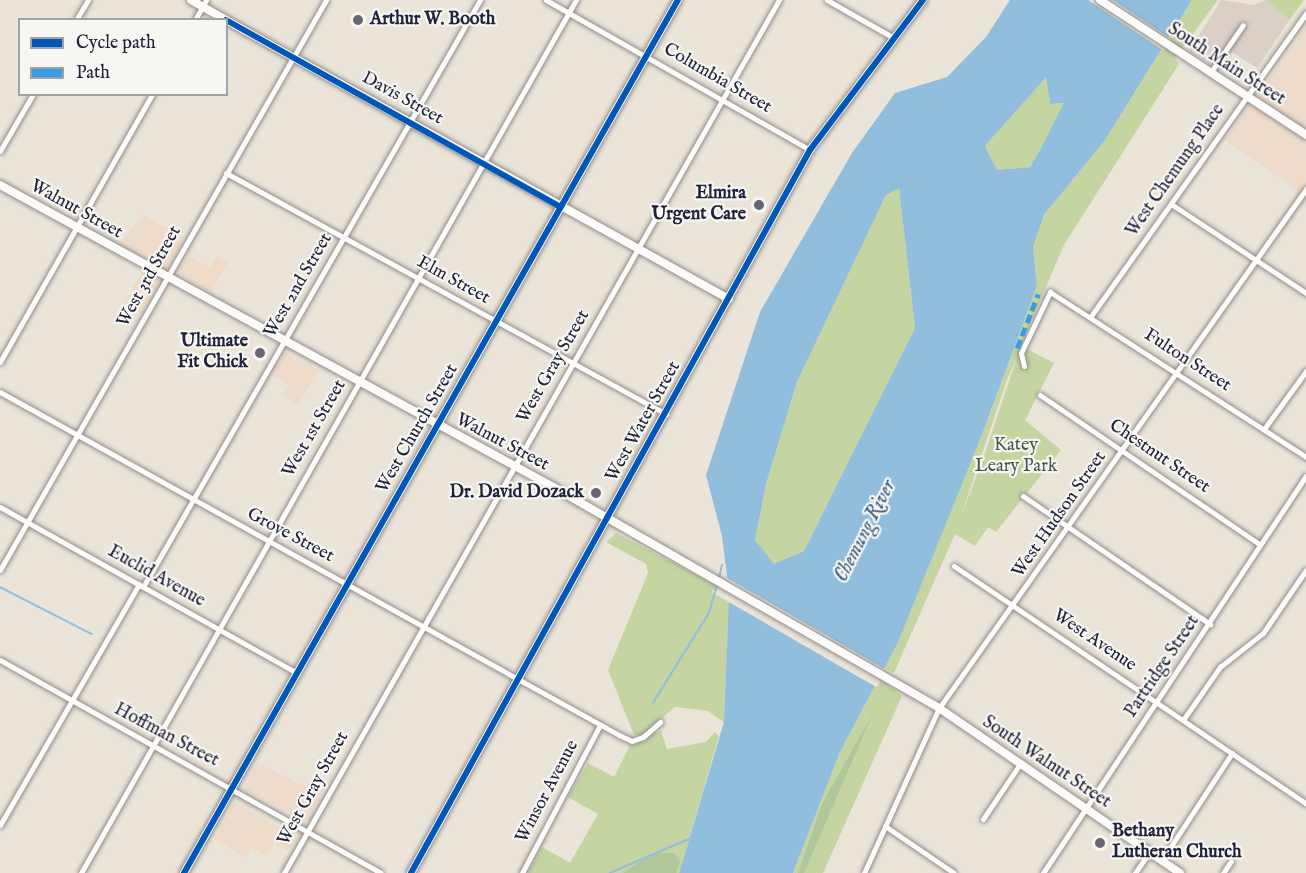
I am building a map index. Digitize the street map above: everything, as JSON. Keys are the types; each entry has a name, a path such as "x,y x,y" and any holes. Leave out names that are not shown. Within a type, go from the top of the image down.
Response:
{"main road":[{"name":"West Church Street","path":"184,873 678,0"},
{"name":"West Water Street","path":"411,873 810,150 892,37 923,0"}],"street":[{"path":"77,18 87,0"},
{"name":"Davis Street","path":"191,0 205,3 224,18"},
{"name":"West 3rd Street","path":"0,570 326,0"},
{"name":"West 2nd Street","path":"0,825 69,700 195,500 480,0"},
{"name":"Columbia Street","path":"546,0 810,150"},
{"name":"West 1st Street","path":"81,873 576,0"},
{"name":"West Gray Street","path":"284,873 779,0"},
{"path":"827,0 892,37"},
{"name":"South Main Street","path":"1100,0 1306,135"},
{"path":"196,18 205,3"},
{"name":"West Chemung Place","path":"1091,316 1306,13"},
{"name":"Davis Street","path":"228,21 410,120 638,251 729,299"},
{"path":"1210,73 1243,25"},
{"path":"0,151 32,96"},
{"path":"0,362 152,96"},
{"name":"Elm Street","path":"226,173 666,414"},
{"name":"Walnut Street","path":"0,185 515,466 892,680"},
{"name":"West Hudson Street","path":"864,873 939,708 1124,451 1306,189"},
{"path":"1171,204 1306,293"},
{"name":"Fulton Street","path":"1024,366 1021,353 1050,292 1091,316 1306,457"},
{"path":"1264,429 1306,371"},
{"name":"Grove Street","path":"0,392 600,725 633,741 660,722"},
{"name":"Chestnut Street","path":"1040,395 1259,544"},
{"name":"Partridge Street","path":"1043,873 1306,476"},
{"path":"1023,496 1210,624"},
{"name":"Euclid Avenue","path":"0,507 297,673"},
{"name":"West Avenue","path":"954,566 1306,803"},
{"path":"1183,720 1220,667 1263,633 1306,570"},
{"name":"Hoffman Street","path":"0,660 381,873"},
{"name":"South Walnut Street","path":"892,680 939,708 1180,873"},
{"name":"Winsor Avenue","path":"522,873 600,725"},
{"path":"1162,860 1232,753"},
{"path":"982,819 1020,764"},
{"path":"885,826 954,873"},
{"path":"1135,873 1149,852"},
{"path":"1222,873 1231,861"}],"shaded area":[{"path":"1221,0 1254,5 1265,0 1290,19 1257,68 1230,51 1218,68 1189,51"},
{"path":"1306,28 1306,203 1296,196 1298,191 1225,140"},
{"path":"143,215 185,238 141,314 124,304 148,260 119,244"},
{"path":"188,255 210,268 217,256 228,262 211,292 178,273"},
{"path":"285,352 318,370 298,405 283,396 289,385 272,375"},
{"path":"257,763 322,795 309,822 244,790"},
{"path":"234,802 297,837 289,851 274,843 266,856 251,847 246,857 214,839"}],"green space":[{"name":"Katey Leary Park","path":"1192,0 1218,0 1175,58 1179,64 1064,245 1021,346 1054,363 1025,420 1061,450 996,532 988,527 975,546 955,534 894,673 884,668 983,432 1037,286 1033,247 1044,215 1105,140","holes":["1018,354 984,456 960,519"]},
{"path":"1265,0 1304,0 1290,19"},
{"path":"1046,76 1050,104 1065,103 1030,167 997,170 985,146"},
{"path":"899,187 915,328 804,551 774,565 755,540 766,484 797,382 886,195"},
{"path":"616,533 729,592 724,722 708,711 675,707 642,735 634,735 608,670 648,573 646,564 606,542"},
{"path":"879,678 902,696 823,873 793,873 840,752"},
{"path":"873,713 804,873 798,873 822,804"},
{"path":"661,731 667,749 706,742 715,732 719,736 679,873 528,873 542,847 570,863 598,814 568,797 588,763 614,777 631,743"},
{"path":"653,853 674,853 680,862 676,873 623,873"}],"water":[{"name":"Chemung River","path":"1010,0 1192,0 1105,140 1044,215 1033,247 1037,286 983,432 898,642 840,752 793,873 679,873 724,722 729,592 722,536 706,475 760,312 852,153 895,93 947,77 986,37","holes":["1046,77 1050,104 1064,103 1041,148 1030,167 997,170 985,146","899,188 915,328 804,551 774,564 755,540 766,484 797,382 886,195"]}],"pier":[{"path":"1088,0 1113,0 1171,39 1164,51"},
{"path":"722,575 887,670 877,687 712,592"}],"waterway":[{"path":"719,578 722,565"},
{"path":"653,703 709,613 717,585"},
{"path":"0,587 92,634"},
{"path":"610,873 689,839"}],"marked path":[{"path":"1017,348 1038,294"}],"cycle path":[{"path":"184,873 678,0"},
{"path":"411,873 810,150 923,0"},
{"path":"228,21 560,207"}],"place":[{"name":"Arthur W. Booth","path":"358,20"},
{"name":"Elmira Urgent Care","path":"759,205"},
{"name":"Ultimate Fit Chick","path":"260,353"},
{"name":"Dr. David Dozack","path":"596,493"},
{"name":"Bethany Lutheran Church","path":"1100,843"}]}
